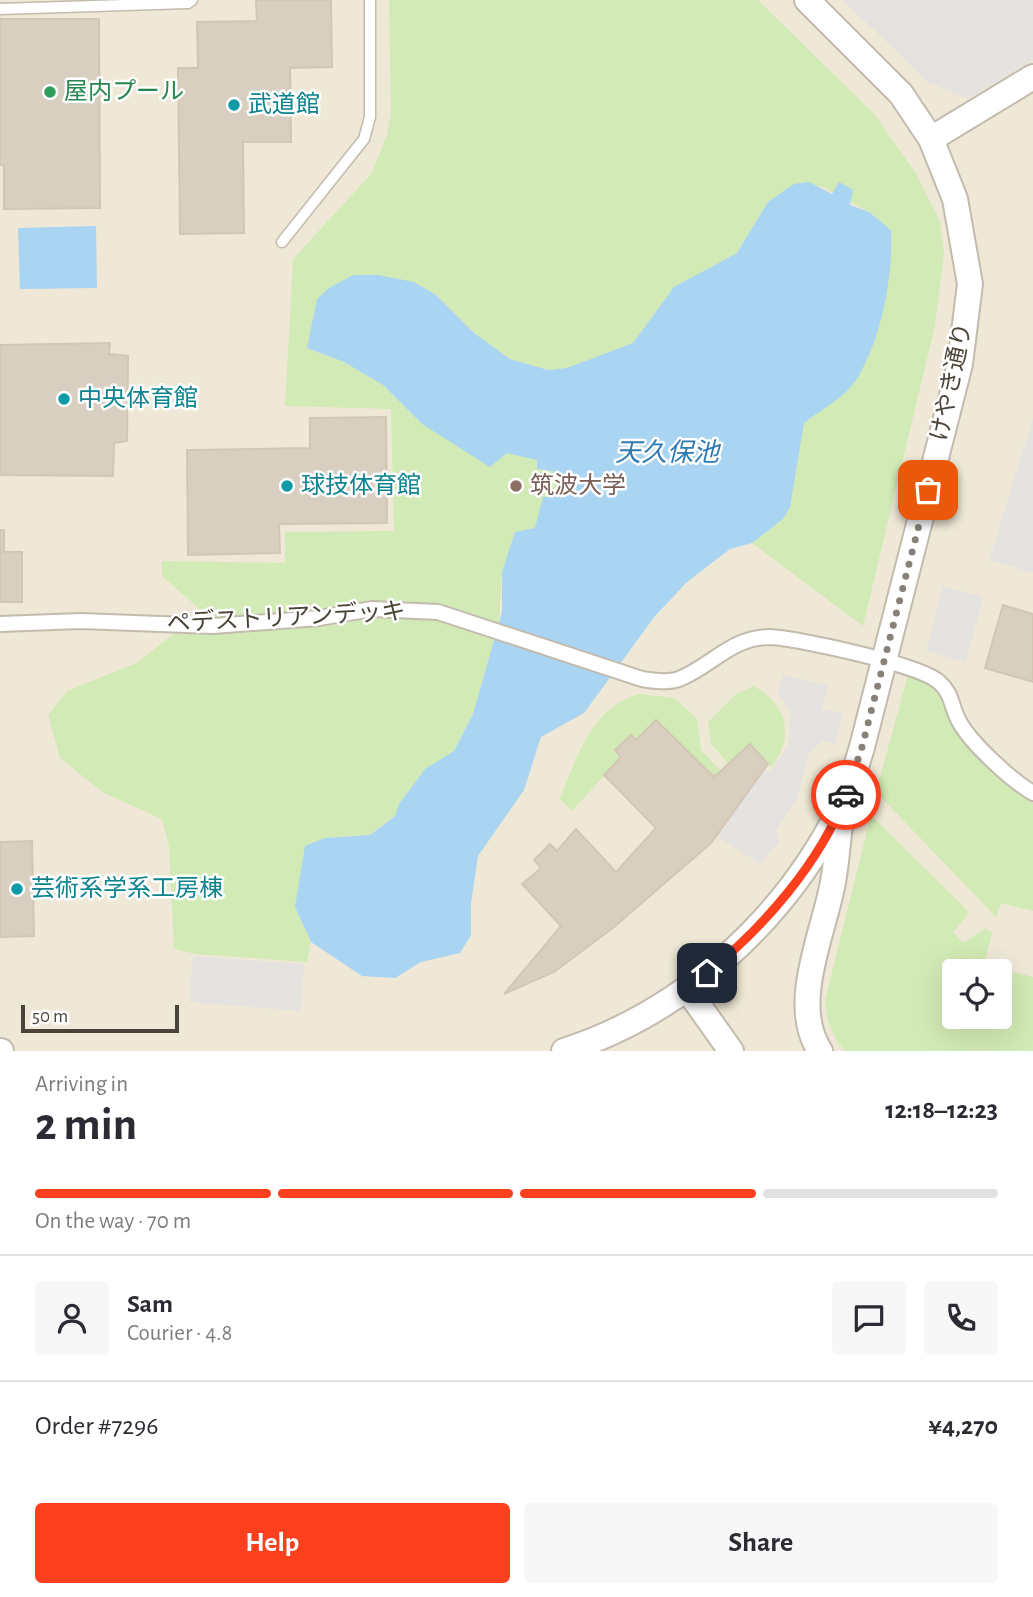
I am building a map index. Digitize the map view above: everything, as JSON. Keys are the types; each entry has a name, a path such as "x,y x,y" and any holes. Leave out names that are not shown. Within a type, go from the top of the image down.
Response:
{"street":[{"name":"けやき通り","path":"807,0 901,94 931,139 946,174 962,228 970,284 960,364 862,747 842,805"},
{"path":"931,139 1033,77"},
{"name":"ペデストリアンデッキ","path":"0,624 81,621 213,626 319,618 372,609 438,612 642,679 663,681 680,679 733,645 769,637 904,664 938,680 952,696 958,720 968,736 1033,793"},
{"path":"564,1051 592,1042 687,989 727,957 764,919 804,868 842,805"},
{"path":"820,1051 807,1022 806,1000 834,881 842,805"},
{"path":"687,989 732,1051"}],"lane":[{"path":"0,9 188,3 192,0"},
{"path":"282,242 364,139 370,117 370,0"}],"shaded area":[{"name":"筑波大学","path":"0,0 1033,0 1033,1051 0,1051"},
{"path":"843,0 1033,0 1033,60 968,99 928,82"},
{"path":"1033,418 1033,573 989,560"},
{"path":"943,586 983,597 966,662 926,651"},
{"path":"783,675 829,685 822,709 844,714 834,744 822,741 809,754 796,800 776,830 779,842 760,864 717,836 764,769 769,773 788,746 790,712 778,694"},
{"path":"193,956 304,964 301,1011 189,1002"}],"green space":[{"path":"389,0 758,0 875,115 917,175 940,222 944,254 935,325 863,626 752,543 783,519 790,507 804,423 842,395 881,319 891,230 869,212 821,186 768,202 737,253 674,287 633,343 567,368 548,370 510,359 474,333 436,295 307,348 344,362 383,385 422,424 537,460 553,471 560,497 502,572 499,623 407,601 371,602 320,612 210,618 162,576 162,561 285,563 285,532 394,531 391,409 285,406 293,259 372,173 387,135 391,113"},
{"path":"376,617 432,619 494,640 473,714 454,751 422,773 399,804 395,816 369,835 325,838 295,907 311,942 307,962 195,954 174,949 169,846 162,819 104,793 60,758 48,715 67,691 137,663 173,634 336,625"},
{"path":"908,675 923,681 939,694 954,729 962,739 1033,800 1033,911 1001,903 996,917 876,792"},
{"path":"754,686 774,702 784,722 784,744 771,767 750,745 729,764 711,744 708,722 736,694"},
{"path":"640,694 675,698 697,719 701,750 721,771 714,777 656,720 636,740 630,735 615,750 621,757 572,811 560,799 588,736 610,709"},
{"path":"871,815 967,910 968,915 953,932 964,943 985,928 992,933 985,959 942,959 942,1029 1012,1029 1012,971 1033,977 1033,1051 845,1051 830,1027 825,1000"}],"water":[{"name":"天久保池","path":"809,182 832,194 839,182 853,190 850,205 869,212 891,230 890,267 880,325 858,377 840,397 804,423 790,507 783,519 752,543 730,549 687,582 655,616 584,713 541,737 524,790 478,856 471,903 471,935 460,953 421,962 395,978 362,976 311,942 295,907 305,846 325,838 370,835 395,816 399,804 425,769 454,751 473,714 502,612 502,572 515,532 535,528 543,497 559,496 553,471 537,469 537,460 507,453 490,467 422,424 383,385 344,362 307,348 317,299 329,288 353,275 378,275 414,282 436,295 474,333 510,359 548,370 567,368 633,343 674,287 737,253 768,202 794,184"},
{"path":"96,226 97,288 20,289 18,228"}],"building":[{"name":"武道館","path":"256,0 331,0 332,67 290,68 291,142 243,142 244,233 180,234 178,68 198,68 197,22 257,21"},
{"name":"屋内プール","path":"0,19 99,19 100,208 4,209 4,165 0,165"},
{"name":"中央体育館","path":"110,343 109,354 128,356 127,441 114,443 113,476 0,475 0,345"},
{"name":"球技体育館","path":"386,417 387,523 279,524 280,553 188,555 187,450 310,448 310,418"},
{"path":"0,530 4,530 4,552 22,552 22,602 0,602"},
{"path":"1003,605 1033,614 1033,682 985,668"},
{"path":"656,720 714,777 750,744 768,764 711,843 614,927 554,972 504,994 561,926 522,884 541,868 534,860 550,844 557,851 576,829 616,872 656,828 604,775 621,757 615,750 631,735 636,740"},
{"name":"芸術系学系工房棟","path":"32,841 34,936 0,937 0,842"}],"way so far":[{"path":"846,795 862,747 928,490"}],"place":[{"name":"屋内プール","path":"50,92"},
{"name":"武道館","path":"234,105"},
{"name":"中央体育館","path":"64,399"},
{"name":"球技体育館","path":"287,486"},
{"name":"筑波大学","path":"516,486"},
{"name":"芸術系学系工房棟","path":"17,889"}],"route":[{"path":"707,973 727,957 764,919 804,868 825,836 846,795"}]}
